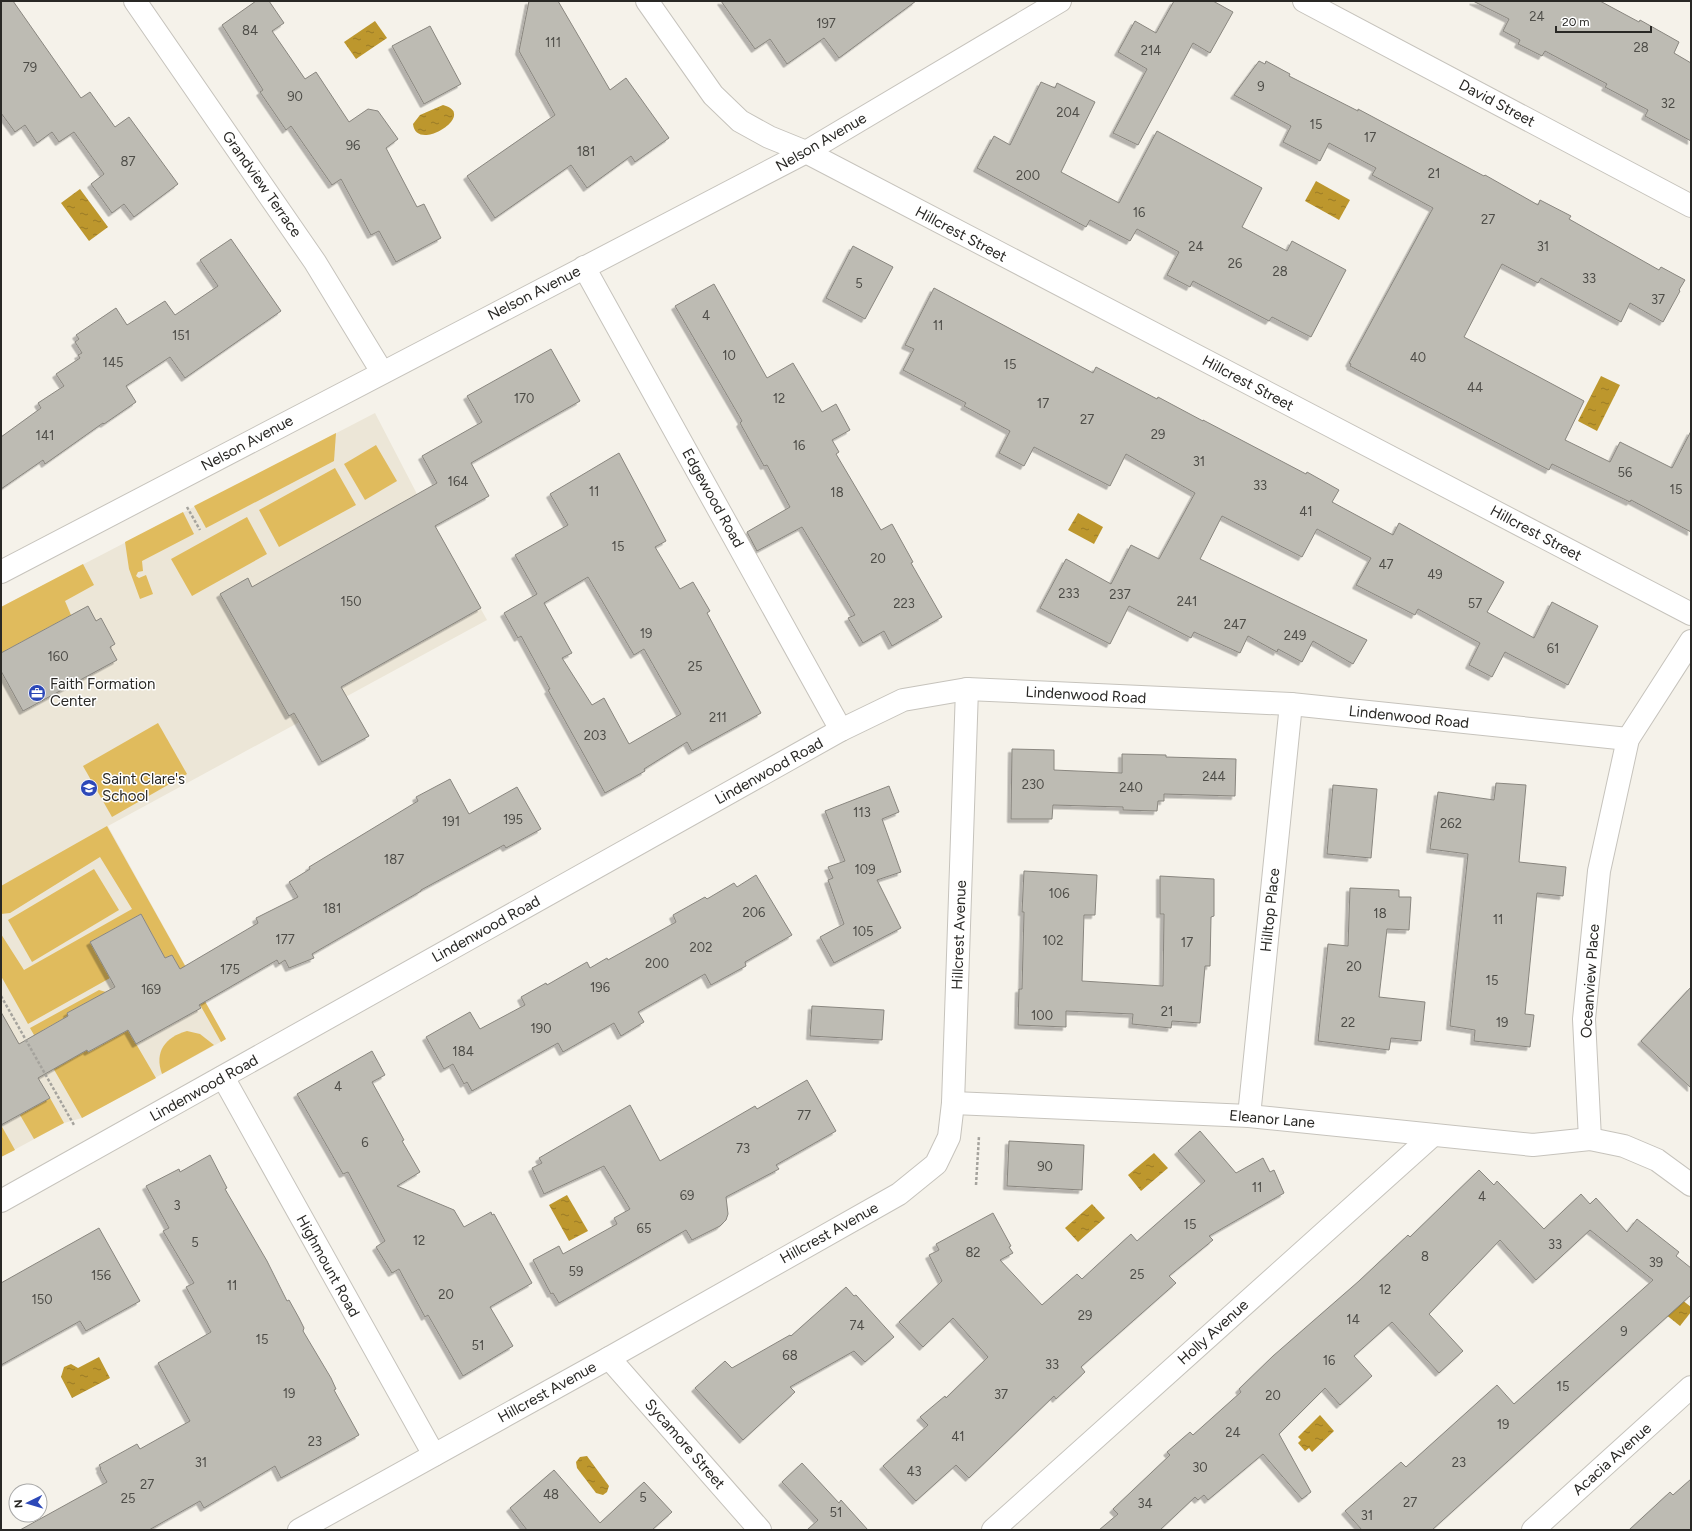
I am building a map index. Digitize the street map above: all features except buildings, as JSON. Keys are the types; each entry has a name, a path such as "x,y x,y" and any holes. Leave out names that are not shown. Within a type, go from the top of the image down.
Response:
{"street":[{"name":"Grandview Terrace","path":"135,1 315,262 382,372"},
{"name":"Hillcrest Street","path":"647,1 713,95 740,120 769,137 806,152 1691,614"},
{"name":"Nelson Avenue","path":"1,572 806,152 1060,1"},
{"name":"David Street","path":"1304,1 1691,206"},
{"name":"Edgewood Road","path":"584,267 841,730"},
{"path":"1628,739 1691,641"},
{"name":"Lindenwood Road","path":"1,1201 841,730 903,700 967,689 1291,704 1628,739"},
{"name":"Hillcrest Avenue","path":"299,1530 609,1358 899,1194 936,1164 949,1137 953,1103 967,689"},
{"name":"Hilltop Place","path":"1249,1116 1291,704"},
{"name":"Oceanview Place","path":"1590,1139 1584,1019 1599,871 1628,739"},
{"name":"Highmount Road","path":"222,1077 434,1455"},
{"name":"Eleanor Lane","path":"953,1103 1249,1116 1533,1144 1590,1139"},
{"name":"Holly Avenue","path":"993,1530 1433,1135"},
{"path":"1590,1139 1624,1146 1657,1160 1691,1185"},
{"name":"Sycamore Street","path":"609,1358 760,1530"},
{"name":"Acacia Avenue","path":"1533,1530 1691,1387"}],"path":[{"path":"186,505 200,530"},
{"path":"1,996 74,1125"},
{"path":"976,1185 979,1134"}],"shaded area":[{"name":"Saint Clare's School","path":"375,413 417,494 487,620 108,826 226,1039 82,1118 64,1123 1,1157 1,607"},
{"path":"336,433 334,461 206,528 194,506"},
{"path":"376,445 397,481 365,500 344,464"},
{"path":"335,468 356,505 279,547 259,510"},
{"path":"183,512 194,534 142,561 143,571 138,572 136,576 139,578 146,575 153,594 140,599 129,569 125,542"},
{"path":"247,517 267,554 192,596 171,559"},
{"path":"83,564 94,585 65,601 71,615 1,653 1,607"},
{"path":"158,723 187,774 112,817 83,766"},
{"path":"107,826 226,1039 221,1042 172,955 165,958 141,914 90,942 110,978 28,1024 1,976 1,934 24,970 132,909 100,857 10,913 1,914 1,886"},
{"path":"94,869 119,910 32,962 8,920"},
{"path":"99,990 106,992 67,1013 68,1016 43,1030 62,1064 87,1050 89,1052 128,1030 156,1078 82,1118 30,1028"},
{"path":"187,1031 200,1034 214,1045 162,1074 159,1059 163,1046 173,1037"},
{"path":"50,1098 64,1123 34,1139 20,1115"},
{"path":"1,1125 15,1150 1,1157"}],"water":[{"path":"375,21 387,38 356,59 344,42"},
{"path":"443,105 452,110 454,116 450,123 443,129 433,134 424,135 417,132 413,124 420,115"},
{"path":"1316,181 1350,200 1339,220 1305,201"},
{"path":"80,189 108,227 89,241 61,203"},
{"path":"1601,376 1620,385 1597,431 1578,421"},
{"path":"1078,513 1103,527 1094,544 1068,530"},
{"path":"1154,1153 1168,1168 1141,1191 1128,1175"},
{"path":"567,1195 588,1231 569,1241 549,1205"},
{"path":"1092,1204 1105,1218 1078,1242 1065,1228"},
{"path":"1662,1284 1691,1307 1691,1312 1680,1326 1649,1301"},
{"path":"99,1357 110,1378 72,1398 61,1377 64,1367 71,1364 78,1368"},
{"path":"1320,1415 1334,1431 1312,1452 1309,1448 1305,1451 1298,1443 1301,1440 1298,1437"},
{"path":"587,1456 609,1486 607,1492 603,1495 596,1493 577,1468 576,1462 580,1457"}],"place":[{"name":"Faith Formation Center","path":"37,693"},
{"name":"Saint Clare's School","path":"89,788"}]}
